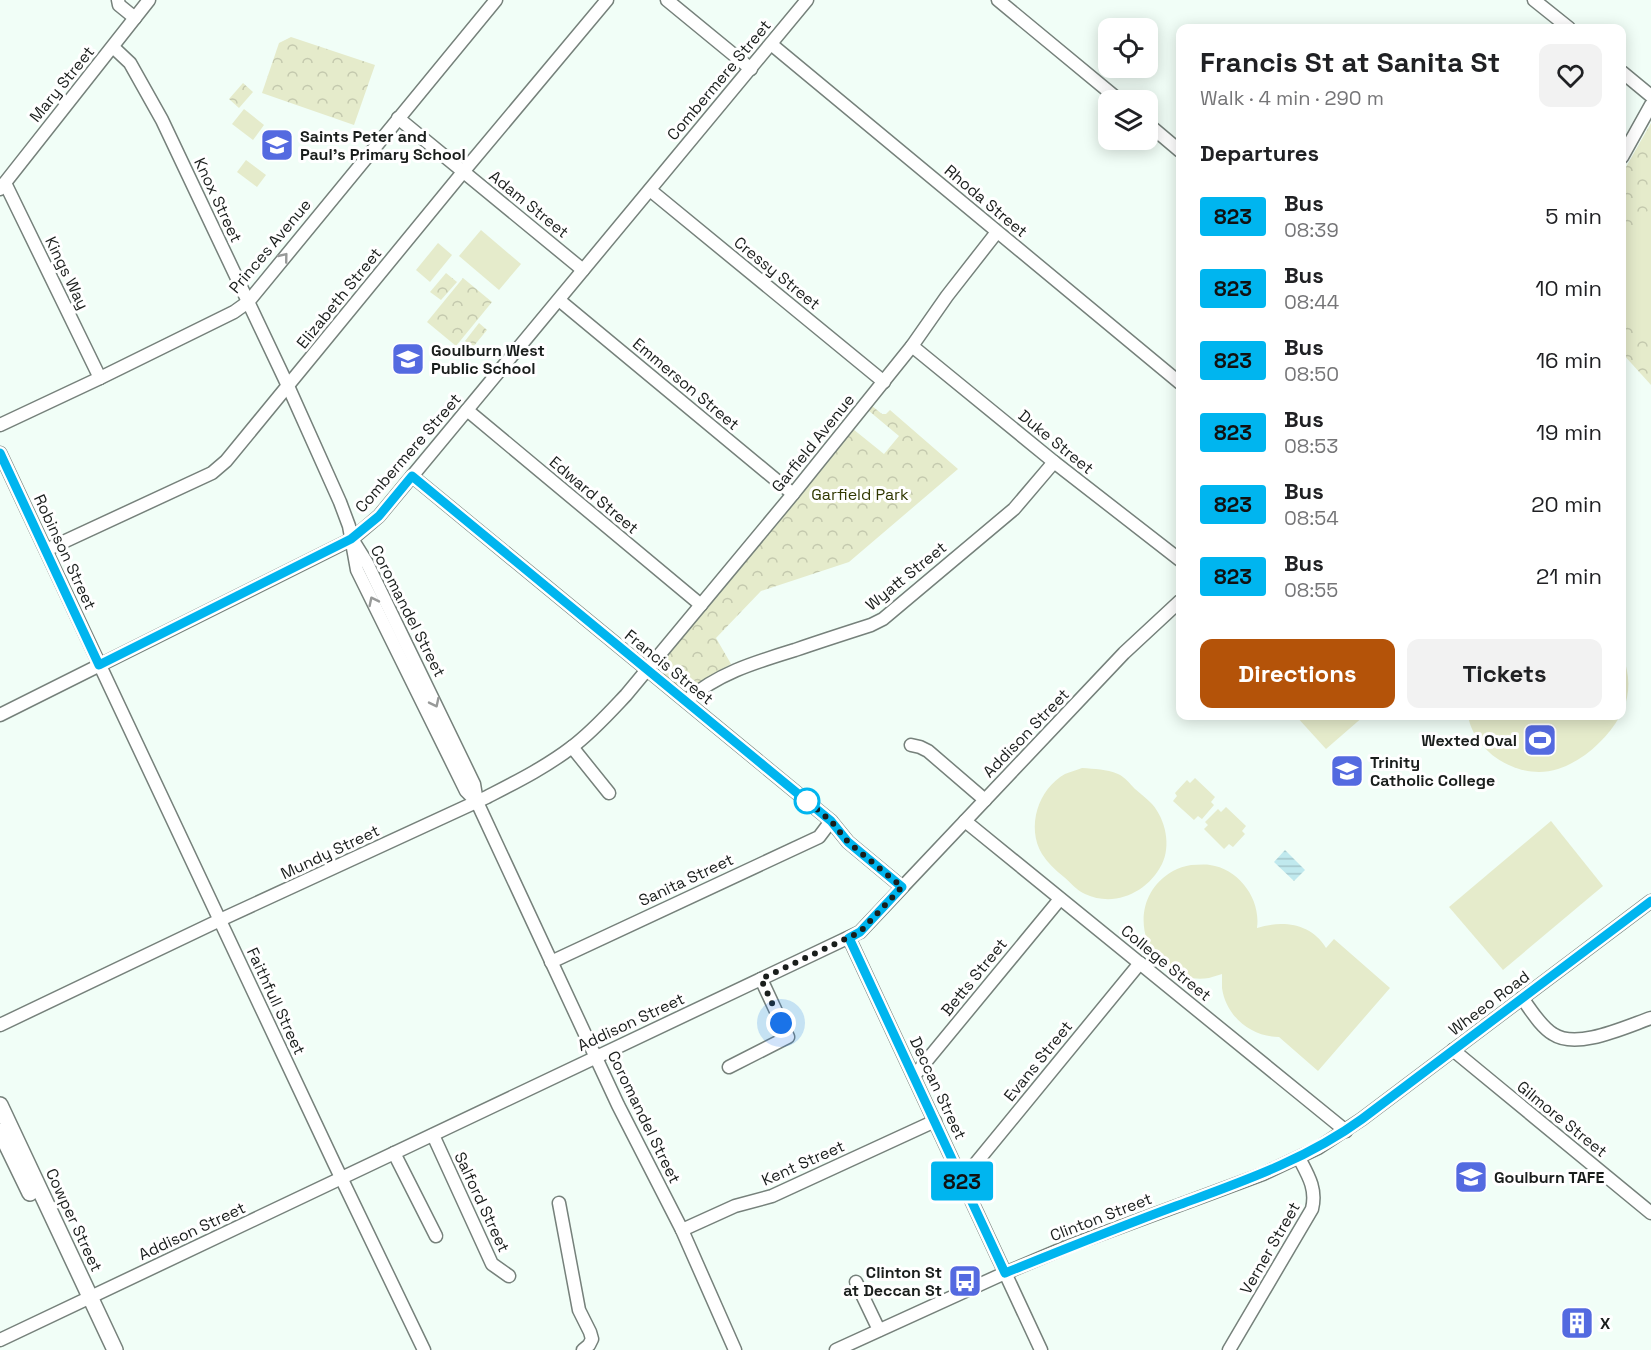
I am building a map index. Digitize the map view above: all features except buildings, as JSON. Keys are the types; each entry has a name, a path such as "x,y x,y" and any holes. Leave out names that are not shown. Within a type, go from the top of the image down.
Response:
{"main road":[{"name":"Cowper Street","path":"0,1105 86,1300 104,1350"},
{"name":"Cowper Street","path":"0,1131 86,1300 115,1350"}],"street":[{"path":"118,0 119,5 135,18"},
{"name":"Mary Street","path":"2,186 149,0"},
{"name":"Princes Avenue","path":"0,425 234,312 248,302 496,0"},
{"name":"Elizabeth Street","path":"46,550 212,473 226,461 607,0"},
{"path":"667,0 751,69"},
{"name":"Combermere Street","path":"0,715 351,539 379,516 807,0"},
{"path":"998,0 1107,90"},
{"path":"1533,0 1564,24"},
{"name":"Rhoda Street","path":"771,44 1176,380"},
{"name":"Knox Street","path":"113,47 130,63 162,120 288,386 340,502 351,539"},
{"path":"1626,75 1651,96"},
{"path":"1626,150 1651,105"},
{"name":"Adam Street","path":"398,118 583,270"},
{"path":"1158,132 1176,148"},
{"name":"Kings Way","path":"2,186 100,378"},
{"name":"Cressy Street","path":"650,190 884,382"},
{"name":"Garfield Avenue","path":"647,670 884,382 997,232"},
{"name":"Emmerson Street","path":"559,300 793,494"},
{"name":"Duke Street","path":"912,346 1054,462 1176,557"},
{"name":"Edward Street","path":"467,410 701,605"},
{"name":"Robinson Street","path":"0,453 99,665"},
{"name":"Wyatt Street","path":"686,701 704,687 740,668 883,619 1014,508 1054,462"},
{"name":"Francis Street","path":"412,476 831,821 848,842 902,887"},
{"name":"Coromandel Street","path":"351,539 367,563 389,621 444,734 466,791 477,802 623,1116 682,1230 735,1350"},
{"name":"Addison Street","path":"0,1340 860,932 1124,653 1176,605"},
{"name":"Faithfull Street","path":"99,665 424,1350"},
{"name":"Mundy Street","path":"0,1025 220,920 477,802 530,774 572,747 602,721 647,670"},
{"path":"911,746 920,747 928,752 985,800"},
{"path":"572,747 609,793"},
{"name":"Sanita Street","path":"551,962 819,837 831,821"},
{"name":"College Street","path":"965,821 1346,1131"},
{"name":"Betts Street","path":"914,1076 1060,899"},
{"name":"Wheeo Road","path":"1346,1131 1651,901"},
{"name":"Deccan Street","path":"849,938 1041,1350"},
{"name":"Evans Street","path":"962,1180 1140,963"},
{"path":"729,1067 788,1037 761,979"},
{"path":"1522,998 1551,1033 1569,1040 1585,1039 1651,1018"},
{"name":"Gilmore Street","path":"1453,1050 1651,1213"},
{"name":"Kent Street","path":"682,1230 735,1206 772,1196 935,1120"},
{"name":"Clinton Street","path":"836,1350 1069,1246 1263,1174 1299,1158 1346,1131"},
{"name":"Salford Street","path":"434,1135 492,1264 509,1276"},
{"path":"394,1153 436,1236"},
{"name":"Verner Street","path":"1229,1350 1312,1209 1313,1188 1299,1158"},
{"path":"559,1203 579,1310 592,1339 589,1346 583,1350"},
{"path":"856,1282 879,1330"}],"green space":[{"path":"291,37 375,65 354,125 262,93 279,43"},
{"path":"243,83 253,92 239,108 229,99"},
{"path":"244,109 264,125 253,140 232,124"},
{"path":"1651,123 1651,385 1626,357 1626,167"},
{"path":"246,160 266,175 257,187 237,172"},
{"path":"1651,207 1651,335 1626,313 1626,236"},
{"path":"481,230 521,264 499,290 459,256"},
{"path":"438,243 452,255 430,282 416,270"},
{"path":"446,273 457,282 441,300 430,292"},
{"path":"463,278 492,302 456,346 427,322"},
{"path":"479,323 487,330 473,347 465,341"},
{"name":"Garfield Park","path":"872,406 882,414 890,410 958,469 849,562 761,591 716,638 731,664 690,688 680,687 670,682 663,674 660,665 853,429 884,454 899,436 869,411"},
{"path":"1626,666 1628,684 1626,701"},
{"path":"1300,720 1359,720 1326,749"},
{"name":"Wexted Oval","path":"1469,720 1618,720 1601,741 1585,755 1558,769 1544,772 1515,768 1501,761 1490,753 1472,730"},
{"path":"1082,768 1109,771 1123,777 1152,804 1164,825 1166,849 1162,864 1148,882 1129,895 1108,899 1082,893 1049,863 1037,843 1035,821 1037,810 1048,789 1065,774"},
{"path":"1195,778 1215,797 1211,802 1214,805 1202,819 1198,816 1194,820 1173,801 1177,796 1175,793 1187,780 1190,783"},
{"path":"1226,807 1246,826 1242,831 1245,834 1233,847 1229,844 1224,849 1204,829 1208,825 1205,822 1218,809 1221,812"},
{"path":"1551,821 1603,886 1503,970 1449,907"},
{"path":"1191,865 1221,868 1239,879 1252,896 1257,928 1276,924 1295,926 1312,933 1326,948 1334,939 1390,988 1318,1071 1279,1037 1250,1029 1235,1016 1224,998 1222,974 1209,978 1187,977 1169,969 1155,956 1147,940 1144,921 1147,902 1156,885 1173,871"}],"water":[{"path":"1285,850 1305,870 1294,881 1274,862"}],"bus line":[{"name":"823","path":"0,453 99,665 351,539 379,516 412,476 831,821 848,842 902,887 860,932 849,938 1005,1273 1069,1246 1263,1174 1332,1140 1651,901"}],"place":[{"name":"Saints Peter and Paul's Primary School","path":"277,145"},
{"name":"Goulburn West Public School","path":"408,359"},
{"name":"Wexted Oval","path":"1540,740"},
{"name":"Trinity Catholic College","path":"1347,771"},
{"name":"Goulburn TAFE","path":"1471,1177"},
{"name":"Clinton St at Deccan St","path":"965,1281"},
{"name":"X","path":"1577,1323"}],"route":[{"path":"781,1023 761,979 860,932 902,887 848,842 831,821 807,801"}]}
